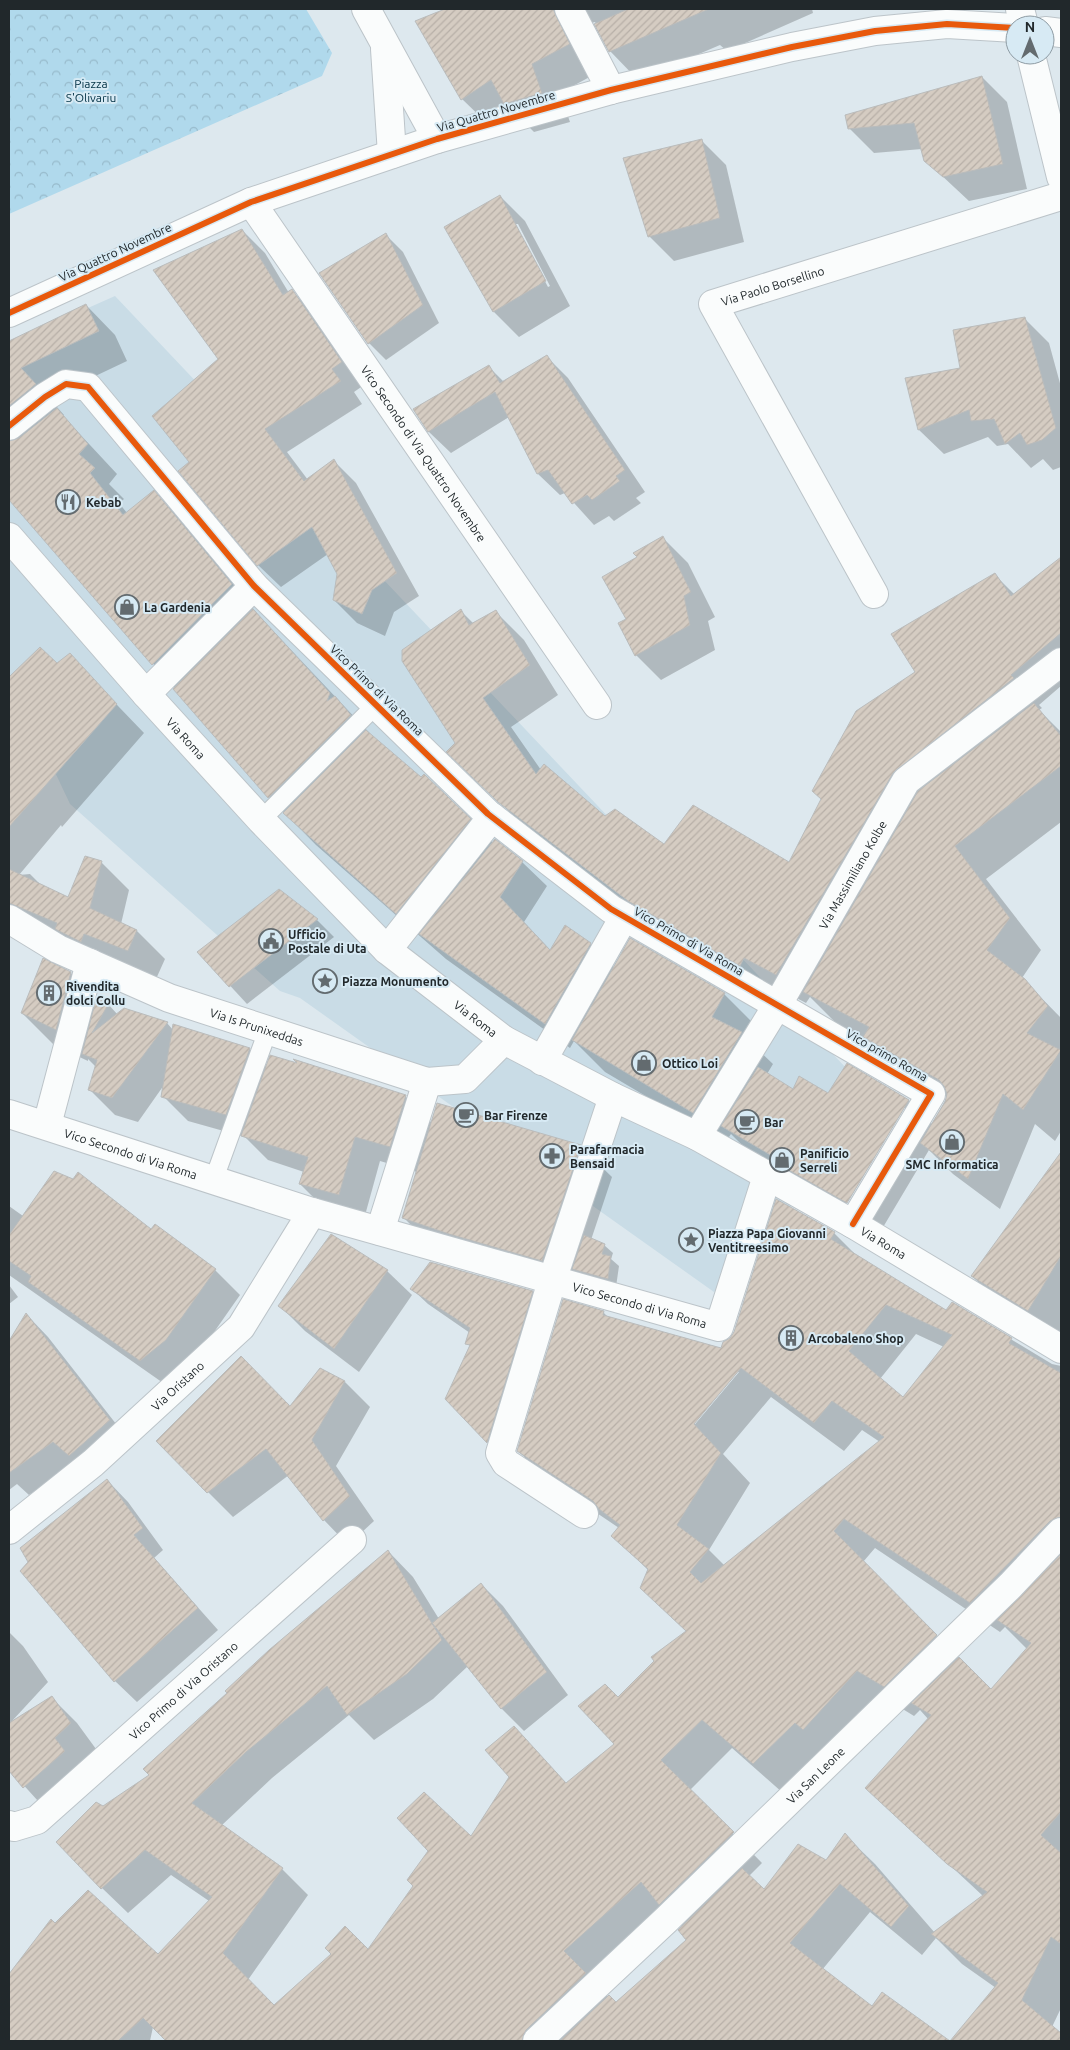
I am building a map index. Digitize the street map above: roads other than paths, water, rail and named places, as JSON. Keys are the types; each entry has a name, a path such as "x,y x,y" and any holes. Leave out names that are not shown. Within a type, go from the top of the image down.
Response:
{"street":[{"path":"366,9 437,139"},
{"path":"569,9 611,90"},
{"name":"Via Quattro Novembre","path":"9,313 251,202 437,139 611,90 875,30 947,24 1005,27"},
{"path":"384,40 392,154"},
{"path":"1033,65 1061,177"},
{"name":"Via Paolo Borsellino","path":"874,594 713,304 1061,196"},
{"name":"Vico Secondo di Via Quattro Novembre","path":"251,202 597,705"},
{"name":"Vico Primo di Via Roma","path":"9,426 45,397 66,384 88,387 254,586 492,817 611,909 778,1004"},
{"name":"Via Roma","path":"9,537 146,694 261,820 387,950 504,1040 613,1097 697,1136 853,1224 1061,1349"},
{"path":"146,694 254,586"},
{"name":"Via Massimiliano Kolbe","path":"697,1136 778,1004 906,781 1061,662"},
{"path":"387,950 492,817"},
{"name":"Vico Primo di Via Roma","path":"542,1061 624,917"},
{"name":"Via Is Prunixeddas","path":"9,919 58,949 169,998 427,1082 465,1079 504,1040"},
{"name":"Vico Secondo di Via Roma","path":"48,1125 90,963"},
{"name":"Vico primo Roma","path":"778,1004 931,1094 853,1224"},
{"path":"380,1231 427,1082"},
{"path":"584,1514 506,1464 500,1453 552,1281 613,1097"},
{"name":"Vico Secondo di Via Roma","path":"9,1114 48,1125 312,1212 719,1327 767,1176"},
{"name":"Via Oristano","path":"9,1530 93,1463 241,1327 312,1212"},
{"name":"Via San Leone","path":"537,2041 567,2015 1011,1585 1061,1532"},
{"name":"Vico Primo di Via Oristano","path":"9,1825 14,1828 37,1820 352,1540"}],"lane":[{"path":"261,820 376,705"},
{"name":"Vico Secondo di Via Roma","path":"214,1180 268,1030"}],"place":[{"name":"Kebab","path":"68,502"},
{"name":"La Gardenia","path":"127,607"},
{"name":"Ufficio Postale di Uta","path":"271,941"},
{"name":"Piazza Monumento","path":"325,981"},
{"name":"Rivendita dolci Collu","path":"49,993"},
{"name":"Ottico Loi","path":"644,1063"},
{"name":"Bar Firenze","path":"466,1115"},
{"name":"Bar","path":"747,1122"},
{"name":"SMC Informatica","path":"952,1142"},
{"name":"Parafarmacia Bensaid","path":"552,1156"},
{"name":"Panificio Serreli","path":"782,1160"},
{"name":"Piazza Papa Giovanni Ventitreesimo","path":"691,1240"},
{"name":"Arcobaleno Shop","path":"791,1338"}],"park label":[{"name":"Piazza S'Olivariu","path":"91,90"}]}
